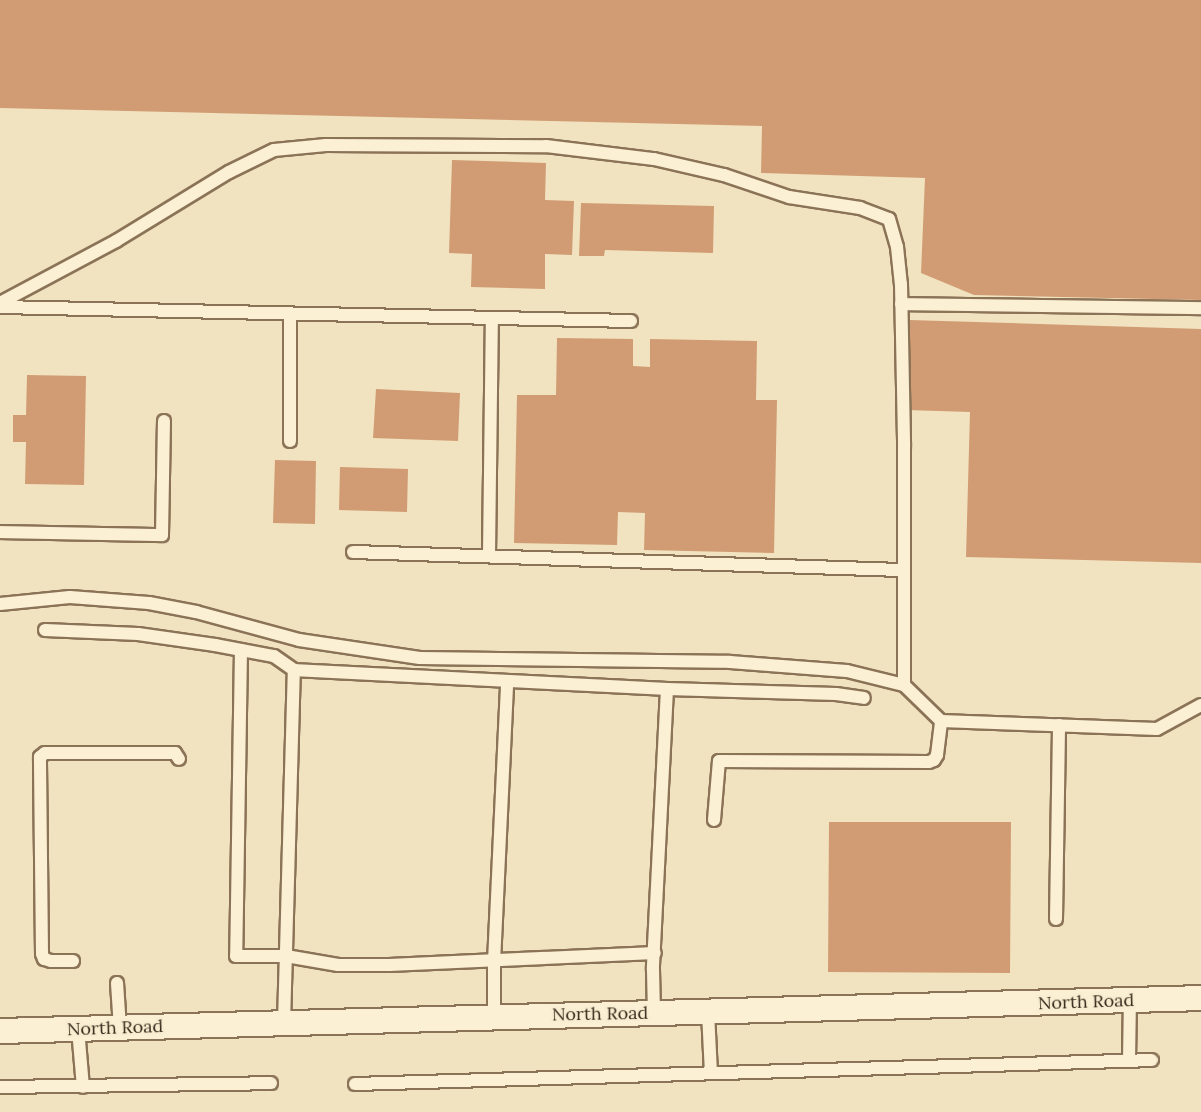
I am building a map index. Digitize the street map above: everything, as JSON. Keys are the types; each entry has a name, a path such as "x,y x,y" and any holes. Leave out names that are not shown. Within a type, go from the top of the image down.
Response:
{"street":[{"name":"North Road","path":"0,1031 1201,998"}],"lane":[{"path":"0,305 116,241 229,172 274,150 338,145 546,146 654,159 724,175 789,197 860,208 889,219 897,247 901,304 904,447 902,570 904,685"},
{"path":"901,304 1201,308"},
{"path":"0,305 631,321"},
{"path":"290,314 290,441"},
{"path":"489,554 492,319"},
{"path":"0,532 162,535 164,421"},
{"path":"353,552 489,554 902,570"},
{"path":"0,604 70,597 149,603 196,612 299,640 420,658 730,662 847,671 904,685 941,721 1157,729 1201,705"},
{"path":"45,630 138,634 241,650 274,656 294,670 507,682 836,694 864,698"},
{"path":"241,650 236,956 286,956 338,965 494,962 656,953"},
{"path":"284,1023 294,670"},
{"path":"494,1017 494,962 507,682"},
{"path":"654,1013 668,689"},
{"path":"714,820 719,761 929,762 937,754 941,721"},
{"path":"1056,919 1059,725"},
{"path":"73,961 51,961 44,959 42,954 40,757 45,753 175,753 179,759"},
{"path":"117,983 120,1028"},
{"path":"1129,1060 1130,1000"},
{"path":"708,1012 711,1073"},
{"path":"78,1029 83,1087"},
{"path":"355,1084 1152,1060"},
{"path":"0,1087 271,1083"}],"building":[{"path":"0,0 1201,0 1201,300 974,295 921,273 925,178 761,173 762,126 0,108"},
{"path":"452,160 546,163 545,200 574,201 572,255 545,254 545,289 471,287 472,254 449,253"},
{"path":"581,203 714,206 713,253 605,250 604,256 579,256"},
{"path":"909,320 1201,329 1201,563 966,557 970,412 906,410"},
{"path":"557,338 633,339 633,366 650,367 650,339 757,341 756,400 777,400 774,553 644,550 645,513 618,512 617,545 514,543 517,395 556,395"},
{"path":"27,375 86,376 84,485 25,484 26,442 13,442 13,415 26,415"},
{"path":"376,389 460,393 458,441 373,438"},
{"path":"275,460 316,461 315,524 273,523"},
{"path":"340,467 408,469 407,512 339,510"},
{"path":"829,822 1011,822 1010,973 828,972"}]}
